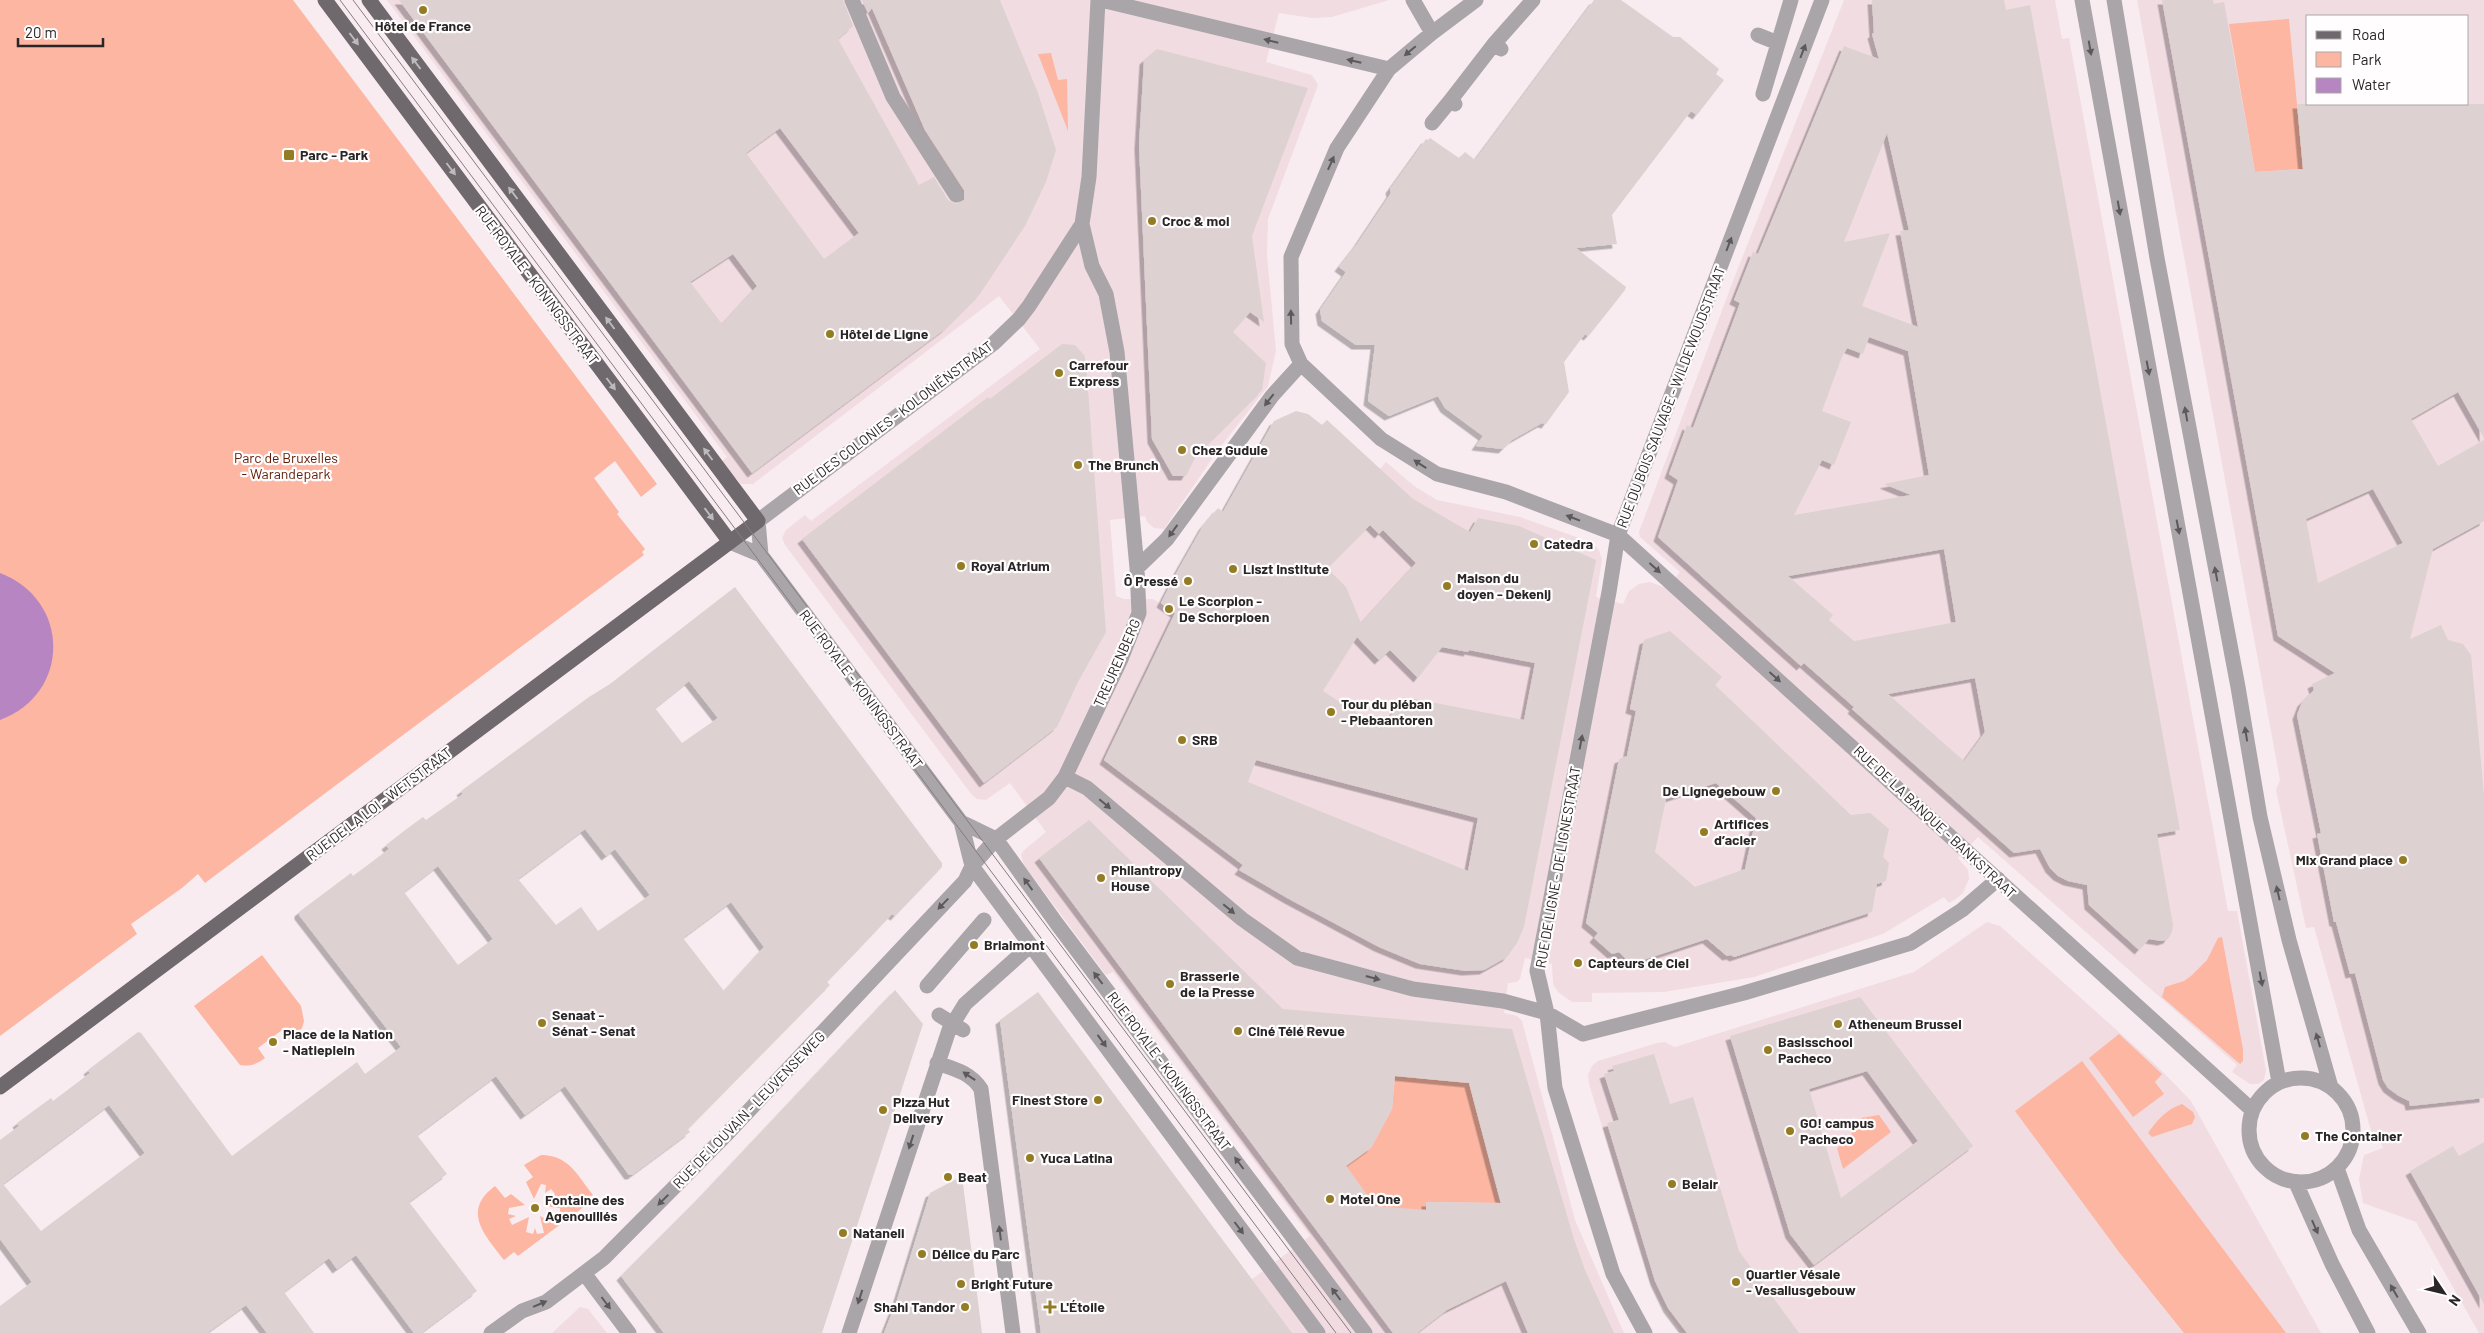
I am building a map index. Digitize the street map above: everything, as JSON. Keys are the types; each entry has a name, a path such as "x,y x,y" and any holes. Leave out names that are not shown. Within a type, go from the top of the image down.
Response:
{"main road":[{"name":"RUE ROYALE - KONINGSSTRAAT","path":"325,0 730,542"},
{"path":"369,0 758,521"},
{"name":"RUE DE LA LOI - WETSTRAAT","path":"0,1087 758,521"}],"street":[{"path":"852,0 893,97 956,195"},
{"path":"1099,0 1389,69"},
{"name":"RUE DES COLONIES - KOLONIËNSTRAAT","path":"758,521 994,343 1019,319 1029,306 1082,224 1089,176 1099,0"},
{"path":"1413,0 1432,33"},
{"path":"1137,568 1167,539 1272,396 1301,364 1292,344 1291,256 1337,148 1389,69 1476,0"},
{"path":"1432,123 1453,103 1533,0"},
{"path":"1763,94 1791,0"},
{"name":"RUE DU BOIS SAUVAGE - WILDEWOUDSTRAAT","path":"1301,364 1381,439 1436,474 1506,492 1618,535 1822,0"},
{"path":"2082,0 2279,1082"},
{"path":"2114,0 2157,258 2260,817 2289,940 2331,1087"},
{"path":"1758,35 1778,43"},
{"name":"TREURENBERG","path":"976,861 996,839 1049,798 1065,777 1136,625 1139,614 1137,568 1117,352 1106,294 1092,266 1082,224"},
{"path":"730,542 761,555 758,521"},
{"name":"RUE DE LA BANQUE - BANKSTRAAT","path":"1618,535 2252,1110"},
{"name":"RUE DE LIGNE - DE LIGNESTRAAT","path":"1618,535 1608,602 1537,971 1547,1013 1555,1088 1613,1274 1645,1333"},
{"name":"RUE ROYALE - KONINGSSTRAAT","path":"761,555 961,822 976,861 1031,945 1318,1333"},
{"path":"1065,777 1087,788 1242,920 1297,958 1414,989 1503,1002 1547,1013 1583,1034 1744,993 1910,942 1962,910 1998,879"},
{"name":"RUE ROYALE - KONINGSSTRAAT","path":"961,822 996,839 1063,932 1365,1333"},
{"name":"RUE DE LOUVAIN - LEUVENSEWEG","path":"491,1333 522,1311 546,1302 604,1258 725,1136 965,881 976,861"},
{"path":"927,986 984,920"},
{"path":"849,1333 937,1063 958,1027 965,1004 1031,945"},
{"path":"939,1015 958,1027"},
{"path":"937,1063 964,1072 975,1080 981,1090 1013,1333"},
{"path":"2292,1078 2306,1078 2331,1087 2342,1098 2350,1111 2353,1126 2352,1142 2346,1156 2337,1168 2325,1177 2310,1182 2296,1183 2274,1175 2256,1160 2250,1146 2248,1128 2252,1110 2263,1093 2279,1082 2292,1078"},
{"path":"2337,1168 2359,1230 2419,1333"},
{"path":"2296,1183 2344,1290 2368,1333"},
{"path":"584,1273 629,1333"}],"shaded area":[{"path":"387,0 1389,0 1332,17 1312,18 1279,13 1266,62 1312,75 1318,85 1268,219 1267,255 1276,351 1268,386 1218,450 1164,529 1154,528 1147,522 1145,516 1110,520 1116,596 1124,599 1153,599 1204,631 1260,612 1386,462 1414,486 1437,500 1520,517 1579,538 1595,546 1599,550 1602,560 1596,597 1623,604 1629,591 1639,584 1650,582 1666,588 1680,572 1640,537 1639,532 1733,281 1844,0 2055,0 2062,39 2069,38 2228,911 2237,911 2266,1070 2264,1080 2258,1084 2250,1084 2232,1072 2237,1065 1978,837 1958,858 1968,870 1969,879 1963,893 1956,899 1949,903 1944,897 1883,934 1754,977 1664,992 1592,993 1592,1002 1572,1002 1558,992 1553,984 1552,964 1525,958 1520,979 1517,982 1508,983 1504,1013 1517,1016 1522,1021 1575,1220 1624,1333 1180,1333 1310,1236 1113,972 1106,975 1024,865 1021,855 1023,851 1046,832 1010,783 986,800 977,799 972,795 785,545 782,538 786,530 805,515 811,521 1040,349 999,296 753,484 741,484 721,462 727,457"},
{"path":"2137,0 2484,0 2484,1333 2479,1333 2416,1222 2363,1203 2359,1179 2364,1155 2383,1148 2379,1137 2373,1138 2314,927 2306,928 2276,790 2280,780"},
{"path":"1987,922 2000,926 2157,1066 2191,1101 2321,1333 1682,1333 1662,1306 1650,1282 1589,1084 1588,1075 1592,1066 1598,1061 1657,1043 1665,1042 1675,1047 1914,972"},
{"path":"580,1307 588,1309 607,1333 552,1333"}],"green space":[{"name":"Parc de Bruxelles - Warandepark","path":"0,0 293,0 657,484 641,497 615,461 594,478 619,512 617,514 645,549 642,552 644,555 205,883 198,874 182,888 131,924 137,934 0,1036"},
{"path":"2289,19 2303,169 2255,172 2229,24"},
{"path":"1051,53 1058,80 1067,79 1068,131 1038,54"},
{"path":"2222,937 2243,1049 2243,1061 2240,1064 2162,997 2165,987 2184,981 2207,960 2218,938"},
{"path":"262,955 301,1006 304,1021 302,1028 290,1040 282,1030 258,1048 265,1058 244,1066 240,1065 194,1006"},
{"path":"2119,1034 2162,1074 2155,1082 2164,1094 2133,1117 2089,1058"},
{"path":"2082,1061 2286,1333 2184,1333 2119,1252 2015,1111"},
{"path":"1395,1076 1469,1083 1500,1203 1426,1202 1426,1210 1381,1215 1346,1166 1371,1148 1392,1109"},
{"path":"2182,1104 2193,1112 2195,1117 2192,1124 2152,1137 2148,1133 2163,1116"},
{"path":"1879,1115 1891,1132 1843,1169 1837,1148 1852,1137 1851,1127 1861,1118"},
{"path":"541,1155 559,1158 566,1162 593,1195 582,1202 585,1206 518,1256 514,1252 504,1260 484,1232 478,1214 479,1205 485,1195 495,1186 505,1198 511,1194 525,1205 509,1208 508,1214 516,1216 509,1219 512,1225 529,1217 526,1232 533,1234 535,1228 537,1234 544,1233 540,1216 555,1224 558,1218 552,1214 560,1214 560,1208 544,1206 555,1194 551,1189 545,1193 546,1185 541,1184 534,1199 526,1182 533,1177 524,1165"}],"water":[{"path":"0,573 23,586 40,604 50,625 53,647 50,669 40,690 23,707 0,720"}],"building":[{"path":"399,0 843,0 853,26 838,39 919,185 934,177 948,200 956,204 964,200 964,190 925,130 872,8 868,13 862,0 1000,0 1038,93 1056,150 1046,182 1025,226 980,294 945,329 752,473","holes":["780,128 859,233 824,259 746,153","733,254 757,286 722,324 690,282"]},
{"path":"1594,0 1621,0 1673,37 1680,37 1719,69 1716,74 1724,80 1697,115 1691,111 1612,215 1617,244 1576,248 1626,287 1625,290 1591,333 1588,336 1585,334 1564,362 1569,392 1546,424 1542,423 1512,440 1503,449 1476,446 1483,436 1445,408 1438,396 1389,416 1368,401 1375,345 1356,345 1322,321 1320,310 1346,272 1339,267 1357,244 1391,193 1390,189 1426,139 1430,138 1459,158 1465,152 1475,160"},
{"path":"1872,0 2004,0 2006,10 2030,5 2180,830 2157,834 2173,925 2172,932 2168,939 2162,941 2149,939 2139,950 2089,905 2087,885 2068,881 2058,876 2050,868 2040,849 2014,853 1852,709 1854,707 1804,663 1801,666 1658,537 1678,480 1669,474 1687,425 1693,428 1740,303 1734,300 1753,252 1758,254 1844,46 1879,59 1872,34 1874,33","holes":["1887,133 1909,230 1900,231 1918,327 1862,306 1890,233 1844,242","1869,337 1908,351 1929,475 1884,484 1911,495 1794,515 1822,460 1834,465 1851,422 1822,411 1843,354 1847,348 1863,354","1944,549 1956,622 1854,641 1829,620 1833,615 1788,576","1975,678 1985,732 1964,761 1888,694"]},
{"path":"2162,0 2213,0 2214,4 2224,2 2255,172 2303,169 2297,104 2484,104 2484,438 2458,392 2411,419 2438,466 2484,440 2484,521 2433,549 2410,639 2441,625 2448,640 2463,644 2471,655 2484,794 2484,1098 2410,1106 2409,1101 2388,1088 2383,1080 2355,973 2350,974 2336,922 2334,922 2317,834 2321,833 2297,715 2302,702 2314,690 2312,684 2335,673 2278,636","holes":["2373,489 2403,543 2318,583 2306,519"]},
{"path":"1157,49 1308,88 1252,236 1264,322 1250,312 1233,332 1266,363 1262,390 1196,456 1186,476 1173,476 1152,439 1139,145 1144,60"},
{"name":"Royal Atrium","path":"1062,344 1075,345 1084,355 1086,362 1106,632 1078,682 1057,727 984,783 802,539 988,397 990,399"},
{"path":"1296,411 1308,414 1322,425 1327,420 1413,499 1470,532 1478,518 1519,526 1596,560 1524,927 1517,943 1507,957 1484,970 1466,971 1420,964 1379,947 1289,899 1239,870 1243,865 1104,760 1175,613 1161,603 1203,526 1218,508 1223,512 1274,421","holes":["1370,525 1379,534 1383,530 1416,563 1361,623 1346,587 1327,568","1357,637 1379,660 1390,650 1418,678 1442,647 1468,652 1469,650 1535,663 1524,720 1404,697 1381,729 1323,691","1256,760 1478,818 1468,871 1248,782"]},
{"path":"735,587 942,863 942,867 895,916 892,914 827,982 830,985 688,1129 690,1132 632,1175 629,1175 565,1086 525,1115 496,1076 417,1135 447,1174 409,1202 477,1291 421,1333 414,1333 356,1255 337,1269 329,1258 284,1292 314,1333 267,1333 246,1305 207,1333 0,1333 0,1306 32,1282 0,1239 0,1140 19,1126 17,1123 51,1098 53,1101 90,1073 88,1070 138,1032 141,1033 232,1156 357,1062 365,1074 401,1047 299,915 299,912 351,873 353,876 389,849 386,845 423,817 426,820 463,794 461,791 589,697 610,684","holes":["689,681 718,718 682,743 655,708","585,829 606,856 615,849 650,895 598,931 581,907 556,925 518,879","438,866 493,939 458,965 404,892","731,902 764,947 724,991 683,938","109,1105 145,1153 41,1231 3,1184"]},
{"name":"De Lignegebouw","path":"1670,631 1722,677 1715,685 1851,815 1870,813 1889,829 1883,857 1889,863 1886,881 1877,884 1872,912 1734,957 1731,955 1727,956 1707,939 1631,964 1619,952 1612,954 1594,938 1598,933 1586,923 1619,759 1627,756 1636,711 1630,709 1644,640","holes":["1716,783 1756,818 1745,869 1695,887 1655,852 1666,799"]},
{"path":"1089,820 1283,1009 1512,1029 1574,1239 1585,1270 1614,1333 1528,1333 1506,1281 1447,1310 1417,1333 1393,1333 1039,858","holes":["1395,1076 1469,1083 1501,1203 1426,1202 1426,1210 1375,1206 1346,1166 1371,1148 1392,1109"]},
{"path":"895,990 923,1024 822,1333 664,1333 621,1276 699,1198"},
{"path":"1038,992 1292,1333 1041,1333 1000,1020"},
{"name":"GO! campus Pacheco","path":"1860,997 1973,1146 1814,1265 1790,1234 1730,1036","holes":["1867,1071 1918,1141 1841,1198 1809,1089"]},
{"name":"Belair","path":"1654,1054 1670,1104 1693,1097 1739,1251 1799,1333 1687,1333 1668,1308 1655,1281 1607,1123 1619,1120 1604,1074 1614,1071 1612,1066"},
{"path":"2484,1142 2484,1304 2410,1171 2453,1146 2459,1156"},
{"path":"962,1176 982,1333 884,1333 897,1300 930,1193"}],"tram line":[{"path":"340,0 1336,1333"},
{"path":"353,0 1351,1333"}],"place":[{"name":"Hôtel de France","path":"423,10"},
{"name":"Parc - Park","path":"289,155"},
{"name":"Croc & moi","path":"1152,221"},
{"name":"Hôtel de Ligne","path":"830,334"},
{"name":"Carrefour Express","path":"1059,373"},
{"name":"Chez Gudule","path":"1182,450"},
{"name":"The Brunch","path":"1078,465"},
{"name":"Catedra","path":"1534,544"},
{"name":"Royal Atrium","path":"961,566"},
{"name":"Liszt Institute","path":"1233,569"},
{"name":"Ô Pressé","path":"1188,581"},
{"name":"Maison du doyen - Dekenij","path":"1447,586"},
{"name":"Le Scorpion - De Schorpioen","path":"1169,609"},
{"name":"Tour du pléban - Plebaantoren","path":"1331,712"},
{"name":"SRB","path":"1182,740"},
{"name":"De Lignegebouw","path":"1776,791"},
{"name":"Artifices d’acier","path":"1704,832"},
{"name":"Mix Grand place","path":"2403,860"},
{"name":"Philantropy House","path":"1101,878"},
{"name":"Brialmont","path":"974,945"},
{"name":"Capteurs de Ciel","path":"1578,963"},
{"name":"Brasserie de la Presse","path":"1170,984"},
{"name":"Senaat - Sénat - Senat","path":"542,1023"},
{"name":"Atheneum Brussel","path":"1838,1024"},
{"name":"Ciné Télé Revue","path":"1238,1031"},
{"name":"Place de la Nation - Natieplein","path":"273,1042"},
{"name":"Basisschool Pacheco","path":"1768,1050"},
{"name":"Finest Store","path":"1098,1100"},
{"name":"Pizza Hut Delivery","path":"883,1110"},
{"name":"GO! campus Pacheco","path":"1790,1131"},
{"name":"The Container","path":"2305,1136"},
{"name":"Yuca Latina","path":"1030,1158"},
{"name":"Beat","path":"948,1177"},
{"name":"Belair","path":"1672,1184"},
{"name":"Motel One","path":"1330,1199"},
{"name":"Fontaine des Agenouillés","path":"535,1208"},
{"name":"Nataneli","path":"843,1233"},
{"name":"Délice du Parc","path":"922,1254"},
{"name":"Quartier Vésale - Vesaliusgebouw","path":"1736,1282"},
{"name":"Bright Future","path":"961,1284"},
{"name":"Shahi Tandor","path":"965,1307"},
{"name":"L'Étoile","path":"1050,1307"}]}
